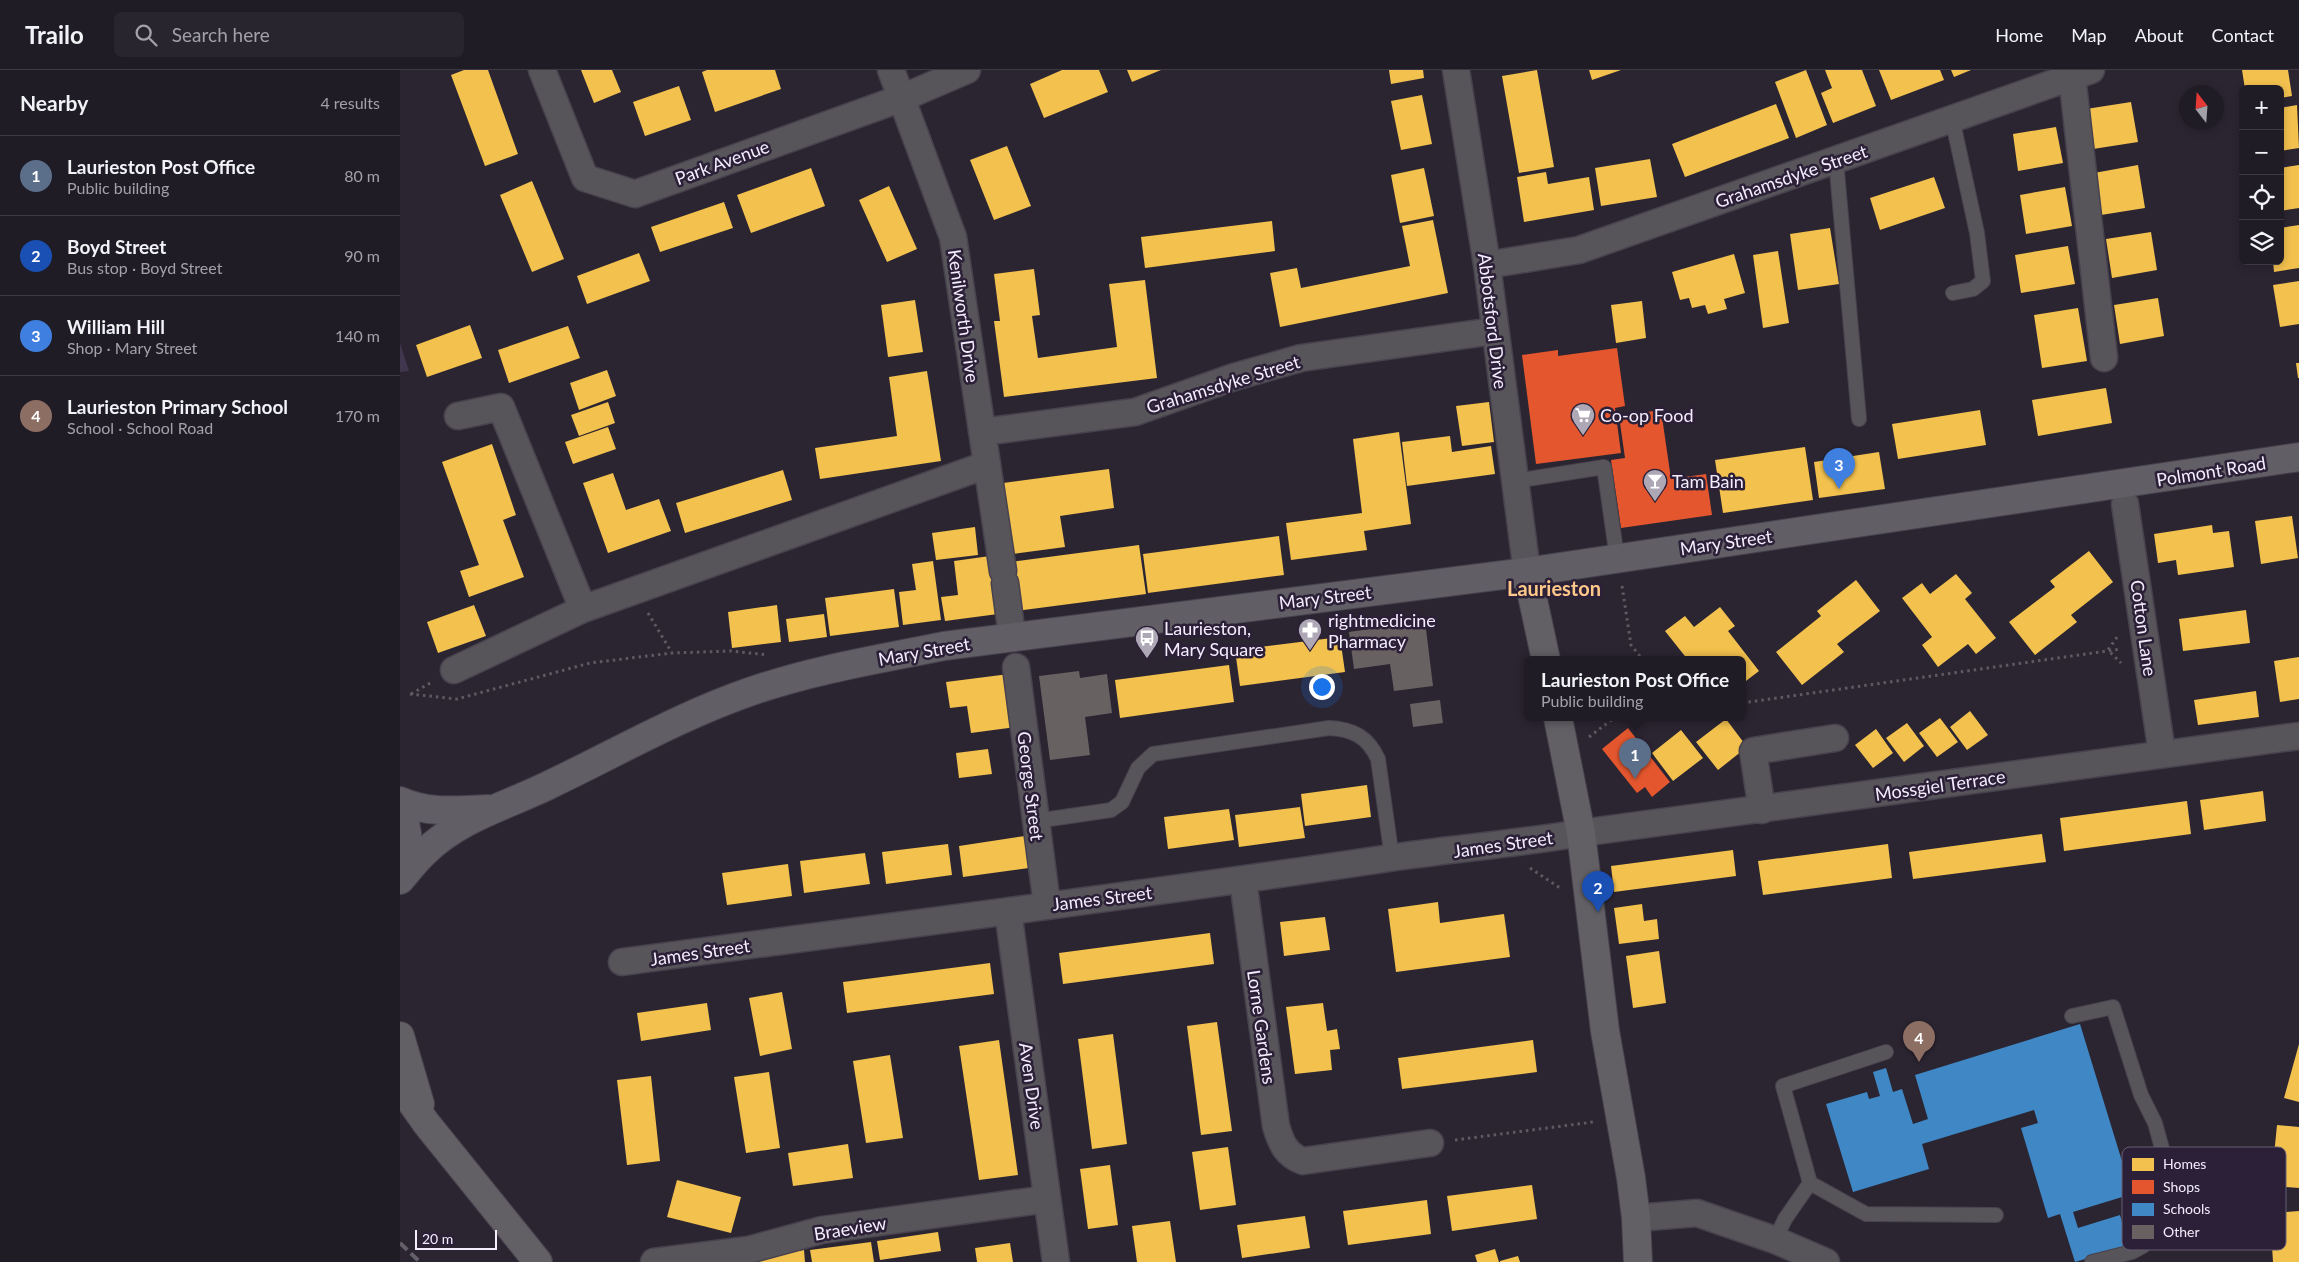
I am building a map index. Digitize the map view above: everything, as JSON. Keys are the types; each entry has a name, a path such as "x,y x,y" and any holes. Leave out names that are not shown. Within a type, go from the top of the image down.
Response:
{"main road":[{"name":"Polmont Road","path":"2124,494 2299,457"},
{"name":"Mary Street","path":"400,880 425,851 453,830 494,809 550,785 636,741 708,708 799,676 944,646 1012,636 1527,572 1618,558 2124,494"},
{"name":"Mary Street","path":"400,801 418,809 450,811 494,809"},
{"path":"400,812 404,819 408,841 407,859 400,880"}],"street":[{"name":"Park Avenue","path":"542,70 585,178 635,194 902,98 967,70"},
{"name":"Kenilworth Drive","path":"891,70 953,237 1012,636"},
{"name":"Abbotsford Drive","path":"1456,70 1487,265 1527,572"},
{"name":"Grahamsdyke Street","path":"1487,265 1579,250 2081,73"},
{"path":"2081,73 2104,358"},
{"name":"Grahamsdyke Street","path":"982,432 1135,412 1234,377 1302,358 1494,330"},
{"path":"458,416 502,407 582,609"},
{"path":"454,670 582,609 986,465"},
{"name":"Cotton Lane","path":"2124,494 2162,753"},
{"path":"1527,572 1545,656"},
{"name":"George Street","path":"1016,667 1048,906"},
{"path":"1559,721 1581,833 1605,1031 1636,1218 1638,1262"},
{"name":"Mossgiel Terrace","path":"1581,833 2299,736"},
{"path":"1762,810 1752,751 1836,738"},
{"name":"James Street","path":"622,962 1243,880 1392,858 1500,846 1581,833"},
{"name":"Lorne Gardens","path":"1243,880 1276,1126 1281,1144 1292,1157 1304,1161 1430,1143"},
{"name":"Aven Drive","path":"1008,911 1056,1262"},
{"path":"400,1036 426,1123"},
{"path":"400,1086 426,1123 538,1262"},
{"name":"Braeview","path":"654,1262 748,1250 822,1230 1047,1199"},
{"path":"1636,1218 1697,1213 1775,1240 1826,1262"}],"lane":[{"path":"1952,118 1977,233 1983,281 1973,289 1953,293"},
{"path":"1836,160 1859,419"},
{"path":"1515,481 1604,467 1618,558"},
{"path":"1036,821 1111,810 1122,802 1138,768 1153,754 1329,728 1342,728 1365,738 1372,746 1378,759 1392,858"},
{"path":"2072,1016 2113,1007 2141,1095 2155,1123 2162,1147"},
{"path":"1886,1052 1783,1086 1810,1183 1866,1214 1996,1215"},
{"path":"1775,1240 1785,1219 1810,1183"},
{"path":"2092,1262 2136,1250"}],"path":[{"path":"1618,558 1631,645 1640,656"},
{"path":"635,590 672,653"},
{"path":"1746,701 2146,645"},
{"path":"410,694 457,699 590,663 672,653 731,651 769,655"},
{"path":"1500,846 1591,910"},
{"path":"1430,1143 1620,1118"}],"shaded area":[{"path":"400,343 409,371 400,372"}],"building: Homes":[{"path":"464,70 488,70 518,154 485,166 451,75"},
{"path":"581,70 612,70 621,92 594,103"},
{"path":"707,70 775,70 781,89 715,112 702,72"},
{"path":"1062,70 1099,70 1108,92 1044,118 1030,84"},
{"path":"1127,70 1161,70 1132,82"},
{"path":"1389,70 1423,70 1424,78 1391,84"},
{"path":"1537,70 1554,167 1519,173 1502,76"},
{"path":"1589,70 1621,70 1592,80"},
{"path":"1806,70 1827,125 1796,138 1775,82"},
{"path":"1825,70 1862,70 1876,106 1833,123 1821,93 1832,88"},
{"path":"1879,70 1940,70 1944,80 1891,100"},
{"path":"1951,70 1971,70 1954,77"},
{"path":"2242,70 2288,70 2292,96 2284,97 2284,85 2244,85"},
{"path":"679,86 691,120 645,136 633,102"},
{"path":"1422,95 1432,144 1401,150 1391,101"},
{"path":"2131,102 2138,142 2093,149 2086,109"},
{"path":"1776,104 1789,138 1685,177 1672,144"},
{"path":"2297,105 2299,148 2284,150 2284,107"},
{"path":"2056,127 2063,163 2018,171 2013,134"},
{"path":"1007,146 1031,206 994,220 970,160"},
{"path":"1650,159 1657,197 1601,206 1595,168"},
{"path":"2138,165 2145,208 2101,215 2094,173"},
{"path":"2299,165 2299,208 2284,210 2284,167"},
{"path":"811,168 825,206 751,233 737,195"},
{"path":"1424,168 1434,216 1400,223 1391,175"},
{"path":"1546,172 1548,184 1589,177 1594,210 1524,222 1517,177"},
{"path":"1934,177 1945,208 1880,230 1870,198"},
{"path":"532,181 564,259 532,272 500,195"},
{"path":"889,186 917,249 887,262 859,200"},
{"path":"2065,187 2072,226 2026,234 2020,195"},
{"path":"724,202 733,228 660,252 651,227"},
{"path":"1433,220 1448,293 1280,327 1270,273 1297,268 1301,288 1410,266 1402,226"},
{"path":"1272,221 1275,251 1145,268 1141,237"},
{"path":"2299,225 2299,268 2274,272 2273,265 2284,265 2284,227"},
{"path":"1830,228 1839,284 1798,290 1790,234"},
{"path":"2151,232 2157,270 2112,278 2106,239"},
{"path":"2068,246 2075,284 2021,293 2015,255"},
{"path":"1778,251 1789,323 1763,328 1753,255"},
{"path":"639,253 650,281 587,304 577,276"},
{"path":"1734,254 1745,293 1724,299 1727,309 1708,314 1705,305 1692,308 1689,298 1680,300 1672,272"},
{"path":"1034,269 1040,315 1032,316 1038,358 1117,347 1109,284 1145,280 1157,378 1004,397 994,321 1000,321 994,274"},
{"path":"2299,281 2299,324 2280,327 2273,285"},
{"path":"2158,298 2164,336 2120,344 2114,305"},
{"path":"915,300 923,352 888,357 881,305"},
{"path":"1642,301 1646,338 1616,343 1611,305"},
{"path":"2078,308 2087,361 2042,368 2034,315"},
{"path":"470,325 482,358 427,377 416,345"},
{"path":"568,326 580,358 509,383 498,350"},
{"path":"2296,363 2299,363 2299,378 2298,378"},
{"path":"607,370 616,396 579,410 570,383"},
{"path":"927,371 941,461 820,479 815,448 897,436 889,377"},
{"path":"2106,388 2112,423 2038,436 2032,400"},
{"path":"608,402 615,423 579,436 571,415"},
{"path":"1489,402 1494,442 1462,446 1456,406"},
{"path":"1980,410 1986,445 1898,459 1892,424"},
{"path":"608,427 616,449 573,464 565,442"},
{"path":"1399,432 1411,524 1364,531 1367,550 1291,560 1286,523 1362,513 1353,439"},
{"path":"1450,436 1452,452 1491,446 1495,474 1407,486 1402,442"},
{"path":"492,444 516,515 503,520 524,577 469,597 460,571 479,565 442,462"},
{"path":"1805,447 1813,500 1723,513 1715,460"},
{"path":"1879,452 1885,489 1819,498 1814,462"},
{"path":"1109,469 1114,508 1060,516 1065,547 1012,554 1003,483"},
{"path":"783,470 792,500 685,533 676,503"},
{"path":"613,473 626,510 659,499 671,531 608,553 583,483"},
{"path":"2292,516 2298,558 2261,564 2255,521"},
{"path":"2212,525 2213,533 2229,531 2234,567 2178,575 2176,560 2158,563 2154,534"},
{"path":"975,527 978,555 936,560 932,533"},
{"path":"1279,536 1284,575 1148,593 1143,554"},
{"path":"1139,545 1146,594 1016,611 1010,562"},
{"path":"2089,551 2113,582 2071,615 2077,622 2035,655 2009,622 2055,587 2050,581"},
{"path":"990,556 998,614 945,621 941,597 958,595 954,561"},
{"path":"933,561 941,620 903,625 899,592 916,590 912,564"},
{"path":"1956,574 1972,593 1965,599 1996,638 1976,654 1968,644 1938,667 1922,645 1932,637 1902,598 1922,583 1930,594"},
{"path":"1856,580 1880,611 1837,644 1844,652 1802,685 1776,652 1821,616 1817,611"},
{"path":"894,589 899,627 830,636 825,598"},
{"path":"474,605 486,636 438,653 427,622"},
{"path":"777,605 781,642 732,648 728,612"},
{"path":"1720,607 1735,626 1728,631 1759,671 1746,681 1746,656 1685,656 1665,631 1685,616 1694,627"},
{"path":"2246,610 2250,643 2183,651 2179,619"},
{"path":"824,614 827,637 789,642 786,619"},
{"path":"1340,637 1345,672 1240,686 1235,650"},
{"path":"2299,657 2299,699 2280,702 2274,661"},
{"path":"1229,665 1234,702 1120,718 1115,680"},
{"path":"1009,674 1016,727 971,733 967,706 950,708 946,682"},
{"path":"2256,691 2259,717 2198,725 2194,700"},
{"path":"1970,711 1988,735 1967,750 1950,727"},
{"path":"1940,718 1958,742 1937,757 1919,733"},
{"path":"1723,721 1728,721 1747,747 1718,770 1696,742"},
{"path":"1907,723 1924,746 1904,762 1886,738"},
{"path":"1876,729 1893,753 1873,768 1855,745"},
{"path":"1681,730 1703,758 1673,781 1652,753"},
{"path":"988,749 992,774 959,778 956,753"},
{"path":"1367,785 1371,817 1305,826 1301,794"},
{"path":"2263,791 2266,821 2204,830 2200,800"},
{"path":"2187,801 2191,834 2064,851 2060,818"},
{"path":"1300,807 1305,838 1239,847 1235,815"},
{"path":"1229,809 1234,840 1168,849 1164,817"},
{"path":"2042,834 2046,862 1913,879 1909,852"},
{"path":"1025,836 1029,868 963,877 959,846"},
{"path":"948,844 952,875 886,884 882,852"},
{"path":"1888,844 1892,878 1763,895 1758,861"},
{"path":"1733,850 1736,876 1614,892 1611,866"},
{"path":"865,853 870,884 804,893 800,861"},
{"path":"788,864 792,896 727,905 722,873"},
{"path":"1438,902 1440,923 1504,914 1510,957 1396,972 1388,909"},
{"path":"1642,904 1644,921 1657,919 1659,939 1619,944 1614,908"},
{"path":"1325,917 1330,950 1284,956 1280,922"},
{"path":"1210,933 1214,964 1063,984 1059,953"},
{"path":"1659,951 1666,1003 1633,1008 1626,956"},
{"path":"990,963 994,994 847,1013 843,982"},
{"path":"782,992 792,1049 760,1056 749,998"},
{"path":"707,1003 711,1030 641,1041 637,1013"},
{"path":"1323,1003 1327,1031 1337,1029 1340,1049 1330,1050 1332,1070 1295,1074 1286,1007"},
{"path":"1217,1022 1232,1131 1201,1135 1187,1026"},
{"path":"1113,1034 1127,1144 1092,1149 1078,1039"},
{"path":"999,1040 1018,1175 979,1180 959,1046"},
{"path":"1533,1040 1537,1072 1402,1089 1398,1058"},
{"path":"2299,1044 2299,1102 2284,1098"},
{"path":"890,1055 903,1138 866,1143 853,1061"},
{"path":"769,1072 780,1148 746,1153 734,1077"},
{"path":"651,1076 660,1161 627,1165 617,1080"},
{"path":"2277,1125 2299,1127 2299,1188 2286,1187 2286,1147 2275,1147"},
{"path":"848,1144 853,1178 793,1186 788,1153"},
{"path":"1228,1147 1236,1205 1200,1210 1192,1152"},
{"path":"1110,1165 1118,1225 1088,1229 1080,1169"},
{"path":"677,1180 741,1197 731,1233 667,1217"},
{"path":"1532,1185 1537,1219 1452,1231 1447,1196"},
{"path":"1427,1200 1431,1234 1348,1245 1343,1211"},
{"path":"2299,1211 2299,1262 2273,1262 2272,1250 2286,1250 2286,1212"},
{"path":"1305,1216 1310,1248 1242,1258 1237,1225"},
{"path":"1170,1221 1176,1262 1137,1262 1132,1226"},
{"path":"938,1232 941,1251 880,1260 877,1241"},
{"path":"871,1242 874,1262 812,1262 810,1250"},
{"path":"1010,1243 1013,1262 977,1262 975,1248"},
{"path":"1495,1249 1499,1262 1477,1262 1475,1255"},
{"path":"804,1250 805,1262 752,1262 751,1258"},
{"path":"1518,1256 1520,1262 1500,1262 1500,1261"}],"building: Shops":[{"path":"1617,348 1625,406 1615,408 1621,453 1536,464 1522,355 1558,350 1558,356"},
{"path":"1661,410 1671,479 1706,474 1712,515 1621,528 1611,460 1625,458 1619,416"},
{"path":"1628,728 1670,782 1652,797 1645,787 1637,793 1602,749"}],"building: Schools":[{"path":"2080,1024 2122,1161 2122,1197 2073,1212 2078,1228 2120,1215 2122,1222 2122,1248 2075,1262 2060,1214 2048,1218 2021,1128 2038,1123 2034,1110 1922,1144 1929,1169 1853,1192 1826,1104 1867,1092 1869,1099 1880,1096 1873,1072 1886,1068 1893,1092 1902,1089 1913,1124 1928,1119 1915,1075"}],"building: Other":[{"path":"1425,621 1433,686 1394,691 1390,664 1354,669 1349,632"},
{"path":"1079,671 1080,678 1107,674 1112,713 1085,717 1090,755 1050,760 1039,676"},
{"path":"1440,700 1443,723 1413,727 1410,704"}],"railway":[{"path":"400,1243 420,1262"}],"place":[{"name":"Co-op Food","path":"1583,436"},
{"name":"William Hill","path":"1839,489"},
{"name":"Tam Bain","path":"1655,502"},
{"name":"rightmedicine Pharmacy","path":"1310,651"},
{"name":"Laurieston, Mary Square","path":"1147,659"},
{"name":"Laurieston Post Office","path":"1635,779"},
{"name":"Boyd Street","path":"1598,912"},
{"name":"Laurieston Primary School","path":"1919,1062"}],"district":[{"name":"Laurieston","path":"1554,588"}]}
